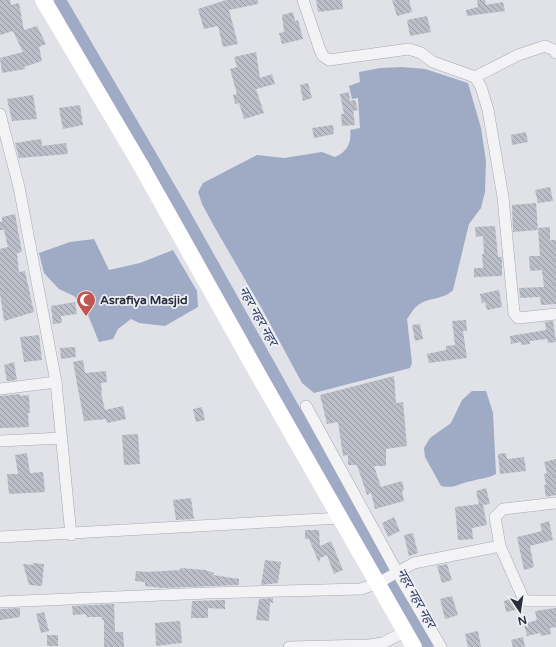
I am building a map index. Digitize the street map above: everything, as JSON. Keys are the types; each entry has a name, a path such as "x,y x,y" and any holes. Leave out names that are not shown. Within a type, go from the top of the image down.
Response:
{"main road":[{"path":"42,0 140,164 260,378 380,582 414,647"}],"street":[{"path":"303,0 320,50 323,56 329,60 409,49 421,53 433,62 476,77 481,87 488,110 502,197 514,313 518,318 556,314"},
{"path":"476,77 518,55 546,46 556,50 556,53"},
{"path":"0,114 19,187 56,382 71,535"},
{"path":"0,389 56,382"},
{"path":"306,406 396,573 441,647"},
{"path":"0,441 62,438"},
{"path":"556,503 503,510 495,517 500,546 523,598 527,602 556,601"},
{"path":"0,537 71,535 341,518"},
{"path":"0,602 208,593 361,589 380,582 414,563 500,546"},
{"path":"289,647 369,645 383,643 406,631"}],"water":[{"path":"402,67 425,69 468,83 481,128 486,161 485,192 481,208 469,224 453,290 445,295 421,303 414,309 407,319 412,363 410,368 314,393 302,383 261,307 215,228 202,204 198,192 203,183 257,155 284,158 322,152 335,157 339,155 346,150 348,146 350,130 360,128 358,98 352,99 349,86 360,82 359,72 380,68"},
{"path":"94,239 109,270 140,263 173,250 197,291 198,307 165,326 139,323 131,319 118,329 113,339 99,342 86,310 74,296 59,289 44,273 39,253 70,242"},
{"path":"472,391 486,391 493,413 496,474 487,478 454,486 441,486 425,457 424,448 430,438 451,423 462,400"}],"building":[{"path":"0,0 10,0 11,5 19,3 24,30 37,26 46,44 39,47 42,61 24,67 25,69 2,73 0,58 23,52 13,31 0,35"},
{"path":"226,0 258,0 258,4 229,10 238,44 223,47 218,26 204,29 198,9"},
{"path":"316,0 342,0 343,9 318,12"},
{"path":"392,0 409,0 412,12 397,16"},
{"path":"477,0 485,0 486,5 503,2 505,11 467,16 466,10 478,7"},
{"path":"293,12 295,21 298,20 303,39 282,44 279,33 284,32 282,15"},
{"path":"427,16 431,32 410,36 407,20"},
{"path":"256,52 260,78 272,74 275,84 256,89 264,113 244,119 239,103 235,104 233,95 237,94 230,69 237,67 234,57"},
{"path":"308,83 312,98 303,101 300,85"},
{"path":"349,92 350,101 355,100 358,110 353,111 355,125 342,126 341,114 344,114 340,94"},
{"path":"33,95 37,119 12,121 7,99"},
{"path":"80,105 83,125 63,129 59,108"},
{"path":"333,125 334,134 314,138 312,128"},
{"path":"526,132 528,142 512,145 511,135"},
{"path":"41,139 42,146 66,143 68,154 19,158 15,143"},
{"path":"550,187 553,201 538,203 535,190"},
{"path":"536,203 538,230 513,232 512,205"},
{"path":"15,214 22,252 17,253 19,272 25,271 34,312 4,321 0,293 0,249 8,247 4,230 0,230 0,222 2,222 2,217"},
{"path":"495,226 498,257 502,257 502,276 474,277 474,268 483,268 482,254 484,254 483,236 476,237 475,227"},
{"path":"550,227 550,240 556,240 556,304 541,305 540,297 520,298 519,288 544,287 542,270 530,271 529,256 540,256 538,228"},
{"path":"499,290 502,307 487,310 485,302 482,303 480,294"},
{"path":"75,302 77,314 61,316 62,323 53,324 51,306"},
{"path":"466,320 467,331 463,331 467,358 429,363 427,354 446,350 446,346 455,345 452,321"},
{"path":"553,321 556,342 548,343 547,339 530,341 530,344 521,345 521,342 511,344 510,336 546,330 545,322"},
{"path":"420,324 423,339 415,341 412,325"},
{"path":"39,335 42,360 24,362 20,337"},
{"path":"75,347 76,357 61,359 60,348"},
{"path":"83,360 85,373 106,371 107,382 101,383 101,393 105,410 123,406 126,419 107,423 106,419 84,421 73,362"},
{"path":"14,362 17,380 7,381 4,365"},
{"path":"394,376 396,403 403,402 407,446 386,449 386,466 374,466 381,487 402,481 404,501 375,509 371,493 367,495 357,465 348,465 348,455 343,456 338,422 327,424 320,395"},
{"path":"20,394 20,396 29,395 29,427 0,428 0,396"},
{"path":"202,407 205,420 196,422 193,409"},
{"path":"138,434 140,464 124,465 122,435"},
{"path":"27,453 30,473 43,472 45,492 9,494 7,474 18,474 15,455"},
{"path":"506,453 507,459 524,457 526,471 500,474 498,454"},
{"path":"556,459 556,495 546,497 544,474 547,473 544,462"},
{"path":"486,488 490,504 483,505 487,525 472,528 473,539 458,540 455,507 479,504 476,491"},
{"path":"191,498 194,519 176,520 173,500"},
{"path":"394,517 400,531 388,537 382,523"},
{"path":"549,521 553,540 530,546 534,567 524,570 517,537 542,531 540,524"},
{"path":"305,530 319,530 320,546 331,541 343,570 334,574 327,555 320,558 319,563 309,539 305,539"},
{"path":"413,533 418,553 409,556 404,535"},
{"path":"265,560 281,562 278,583 261,585"},
{"path":"33,563 44,564 42,586 29,585 23,564 33,565"},
{"path":"447,564 452,580 442,583 437,566"},
{"path":"180,568 205,570 214,573 213,575 239,579 239,585 162,588 145,586 145,582 135,581 136,571 148,572 180,570"},
{"path":"452,596 458,615 445,619 440,599"},
{"path":"273,598 273,603 270,602 269,621 256,620 259,599"},
{"path":"513,598 516,610 506,612 504,601"},
{"path":"225,600 225,609 208,608 208,618 191,618 192,601"},
{"path":"114,604 115,632 123,632 124,647 104,647 104,620 102,620 102,617 87,617 86,614 73,615 72,606"},
{"path":"20,608 20,617 0,620 0,609"},
{"path":"556,608 556,627 550,628 551,634 541,636 540,633 527,636 524,624 537,620 535,611"},
{"path":"44,612 49,631 41,633 36,614"},
{"path":"180,621 182,643 156,646 155,623"},
{"path":"478,631 481,647 468,647 465,634"},
{"path":"47,635 58,635 58,646 47,646"},
{"path":"523,637 525,647 513,647 511,640"}],"waterway":[{"name":"नहर नहर नहर","path":"60,0 180,206 427,647"}],"place":[{"name":"Asrafiya Masjid","path":"86,317"}]}
